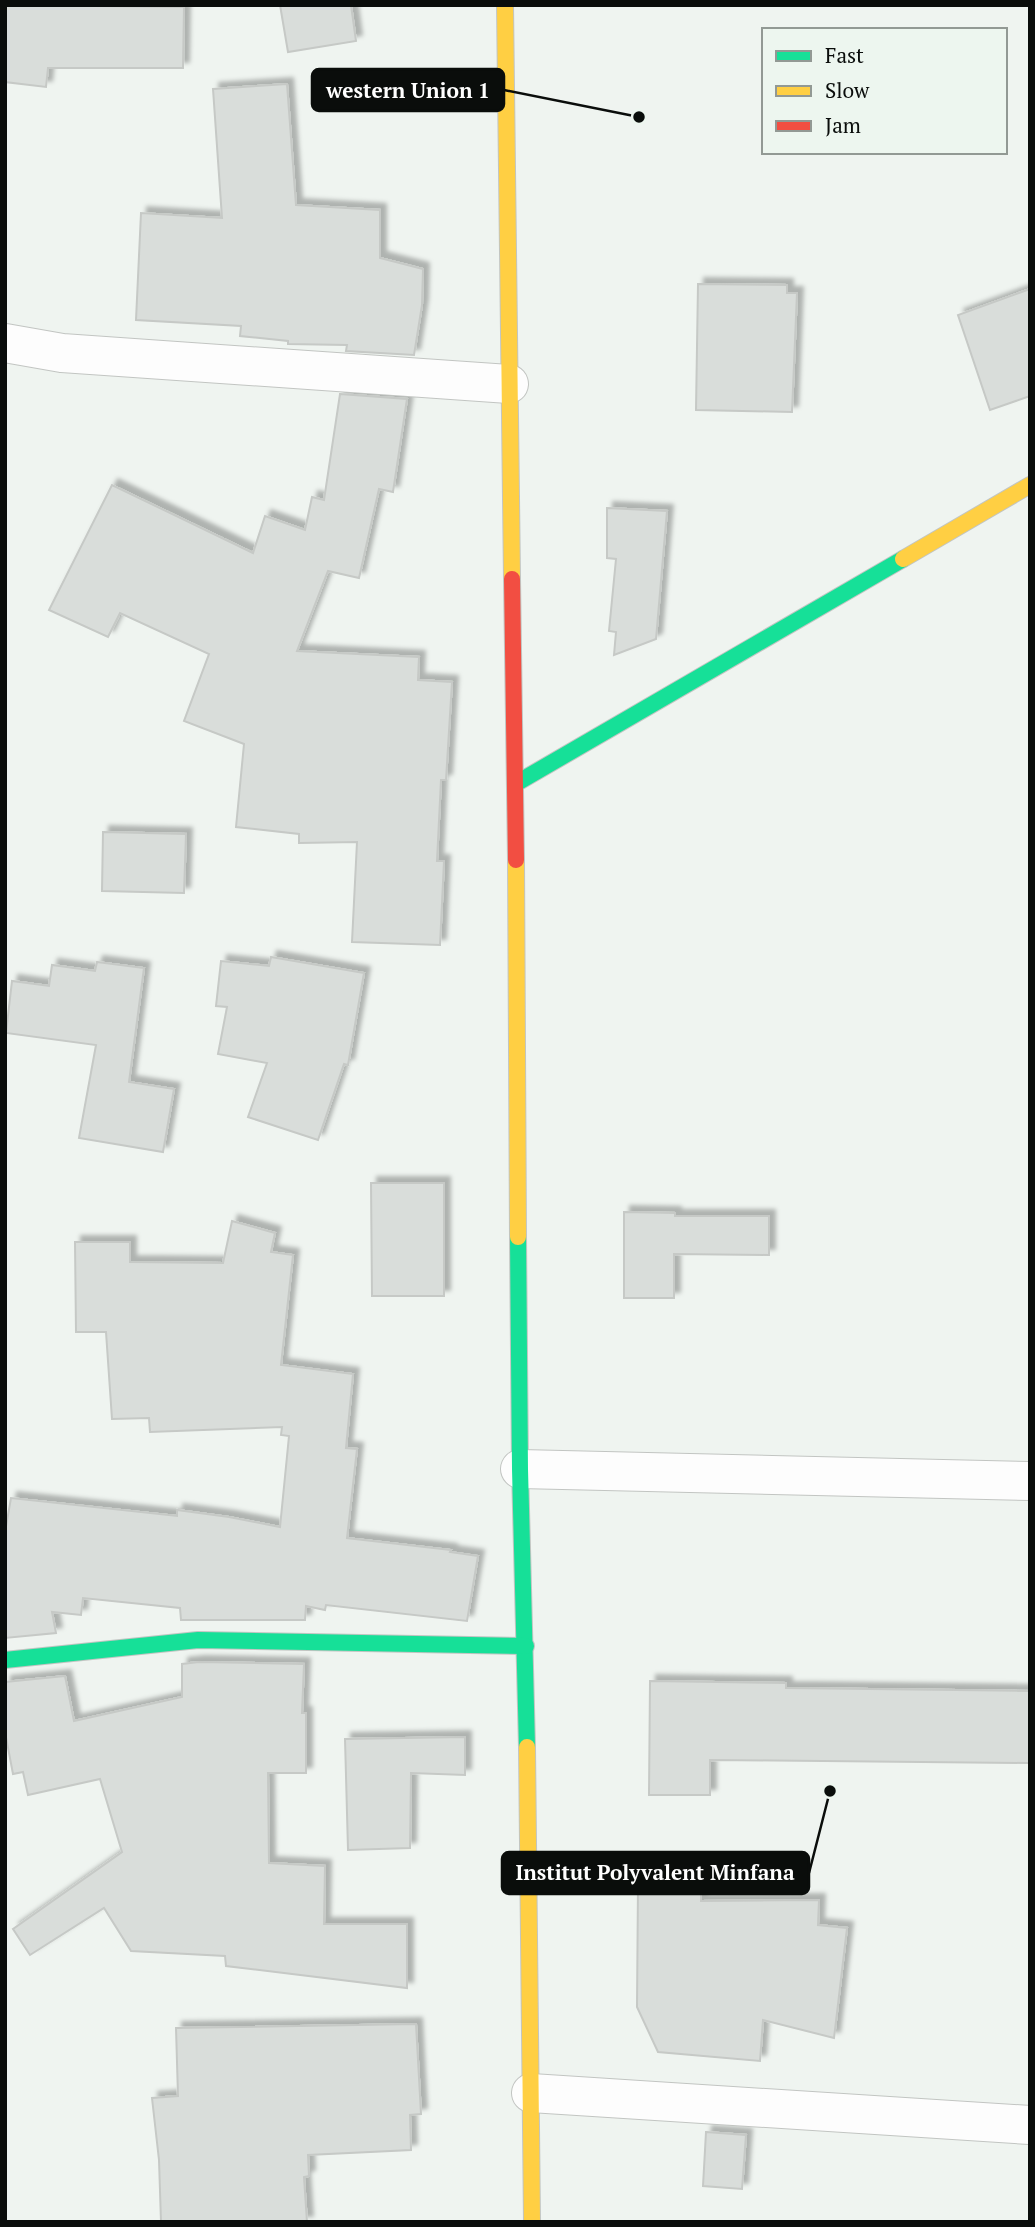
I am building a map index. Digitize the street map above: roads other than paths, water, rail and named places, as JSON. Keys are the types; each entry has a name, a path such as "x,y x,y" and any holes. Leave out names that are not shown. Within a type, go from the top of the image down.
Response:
{"main road":[{"path":"505,5 520,1469 526,1646 532,2222"},
{"path":"515,783 1030,485"},
{"path":"5,1660 198,1640 526,1646"}],"street":[{"path":"5,343 62,353 509,384"},
{"path":"520,1469 1030,1481"},
{"path":"531,2093 1030,2125"}],"place":[{"name":"western Union 1","path":"639,117"},
{"name":"Institut Polyvalent Minfana","path":"830,1791"}]}
